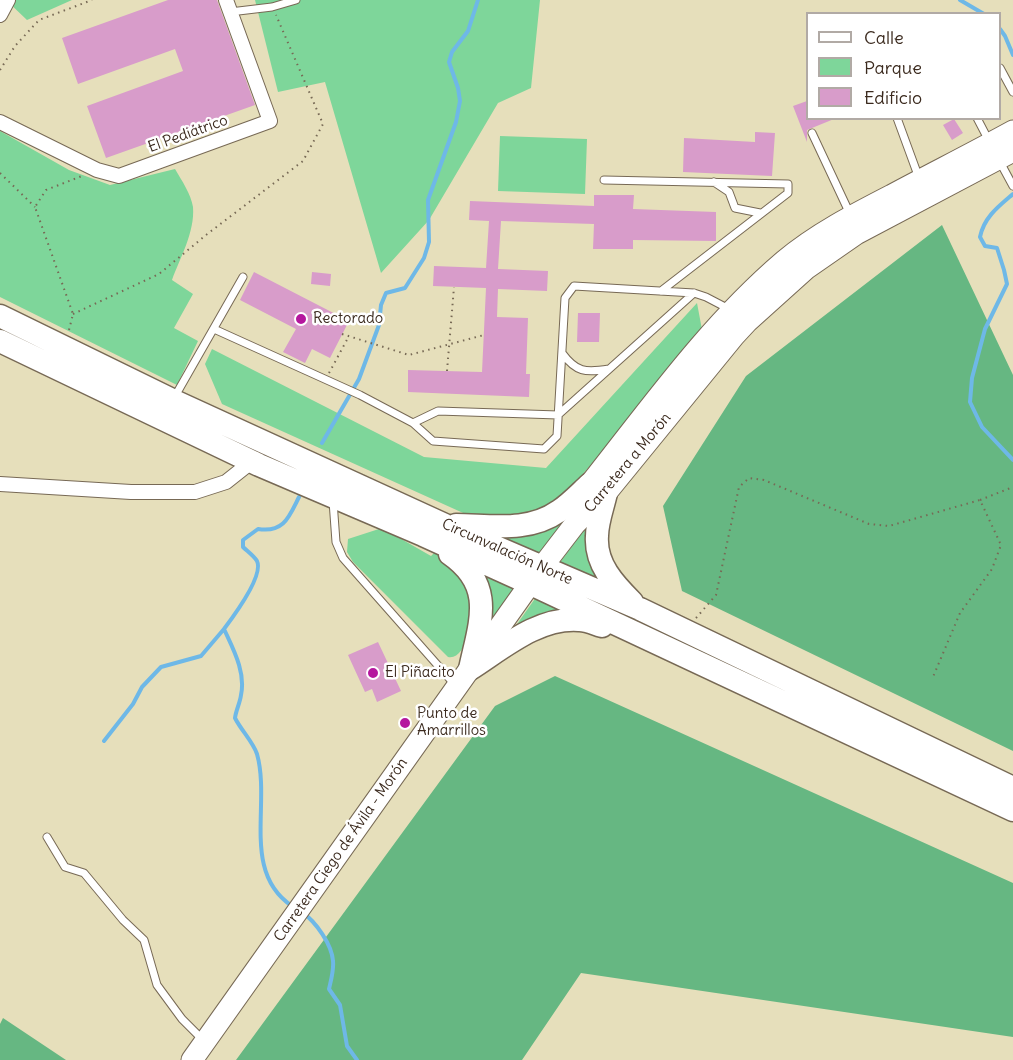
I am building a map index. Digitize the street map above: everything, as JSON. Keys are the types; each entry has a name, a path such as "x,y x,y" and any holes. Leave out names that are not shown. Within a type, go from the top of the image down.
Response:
{"highway":[{"name":"Circunvalación Norte","path":"0,316 168,410 253,462 423,535 536,576 640,609 1013,788"},
{"name":"Circunvalación Norte","path":"0,341 168,410 270,445 445,525 652,640 1013,810"},
{"path":"445,525 501,527 533,523 546,519 598,489"},
{"path":"598,489 596,535 598,553 605,570 640,609"},
{"path":"423,535 465,564 477,584 482,602 464,678"},
{"path":"464,678 531,630 554,622 580,620 652,640"}],"main road":[{"name":"Carretera a Morón","path":"739,316 856,234 1001,151 1013,131"},
{"name":"Carretera a Morón","path":"575,524 598,489 700,376 739,316 785,260 822,233 920,180 1001,151"},
{"name":"Carretera Ciego de Ávila - Morón","path":"192,1060 575,524"}],"street":[{"path":"0,15 8,0"},
{"name":"El Pediátrico","path":"0,122 97,170 119,176 270,121 228,6"},
{"path":"0,484 130,492 195,492 226,482 253,462 270,445"}],"lane":[{"path":"228,6 272,8 296,0"},
{"path":"1001,71 1013,92"},
{"path":"898,120 920,180"},
{"path":"978,120 1001,151 1013,186"},
{"path":"812,133 851,216"},
{"path":"604,180 788,184 788,193 661,291"},
{"path":"714,182 729,192 735,208 760,213"},
{"path":"168,410 243,277"},
{"path":"214,329 360,395 413,423 433,441 544,449 557,436 565,298 574,286 694,293 706,297 739,316"},
{"path":"413,423 438,411 558,415 694,293"},
{"path":"562,353 571,365 580,370 595,372 609,369"},
{"path":"335,475 333,498 336,542 344,558 464,678"},
{"path":"47,837 65,867 84,873 123,920 144,940 157,985 182,1019 205,1042"}],"path":[{"path":"0,70 15,46 39,20 92,0"},
{"path":"0,173 35,207 73,314 159,274 303,161 323,124 272,8"},
{"path":"35,207 46,190 97,170"},
{"path":"447,371 454,287"},
{"path":"342,334 409,355 484,335"},
{"path":"326,379 350,336"},
{"path":"685,631 716,595 740,487 749,478 765,480 869,524 889,526 980,500 1013,487"},
{"path":"933,676 960,613 992,569 1001,544 980,500"}],"green space":[{"path":"6,0 72,0 27,20"},
{"path":"255,0 540,0 531,88 498,103 429,220 381,273 325,82 278,92"},
{"path":"0,131 69,170 110,185 175,169 190,197 193,216 183,254 172,280 193,294 174,328 198,341 177,385 0,297"},
{"path":"500,136 587,139 585,194 498,191"},
{"path":"942,225 1013,375 1013,751 682,591 663,506 746,376"},
{"path":"697,303 703,335 563,497 537,512 512,521 472,517 222,404 205,364 212,349 424,457 546,468"},
{"path":"596,514 612,590 558,565"},
{"path":"567,516 556,534 538,554 489,531"},
{"path":"382,528 431,556 436,551 445,557 477,601 468,636 460,652 455,656 448,657 353,562 347,552 348,539"},
{"path":"474,562 518,585 485,632"},
{"path":"539,593 592,617 510,634"},
{"path":"555,676 1013,883 1013,1037 581,973 522,1060 236,1060 495,706"},
{"path":"3,1018 66,1060 0,1060 0,1024"}],"building":[{"path":"168,0 217,0 255,105 106,158 87,106 183,71 175,49 78,84 62,38"},
{"path":"806,101 806,120 832,120 807,130 807,142 793,106"},
{"path":"955,120 963,133 952,140 943,125"},
{"path":"755,132 775,133 772,176 683,172 684,138 755,142"},
{"path":"594,195 634,195 633,209 716,212 716,241 633,240 633,249 593,249 594,224 501,221 498,269 548,271 547,291 498,289 497,317 528,318 526,374 530,374 529,397 408,392 408,370 482,372 486,288 433,286 434,266 486,268 489,221 469,220 470,201 594,206"},
{"name":"Rectorado","path":"254,272 349,321 330,358 312,349 305,363 283,352 296,329 240,300"},
{"path":"312,272 331,274 330,286 311,284"},
{"path":"578,313 600,313 599,342 577,342"},
{"path":"378,642 401,691 377,702 372,689 365,692 348,655"}],"waterway":[{"path":"322,443 359,379 379,325 381,305 386,293 405,288 424,258 429,242 428,200 456,122 460,101 449,62 452,52 468,31 478,0"},
{"path":"960,0 981,12"},
{"path":"1001,30 1013,55"},
{"path":"1013,194 989,218 980,237 985,246 997,248 1007,284 985,329 972,378 970,402 982,427 1013,460"},
{"path":"292,906 276,892 267,875 262,856 260,773 257,754 235,718 241,695 242,678 238,661 224,629 252,586 258,568 256,559 243,547 243,540 258,529 267,530 280,526 299,497"},
{"path":"104,741 133,704 142,687 161,667 201,656 224,629"},
{"path":"303,913 318,928 330,948 333,964 329,989 340,1005 347,1046 357,1060"}],"place":[{"name":"Rectorado","path":"301,319"},
{"name":"El Piñacito","path":"373,673"},
{"name":"Punto de Amarrillos","path":"405,723"}]}
